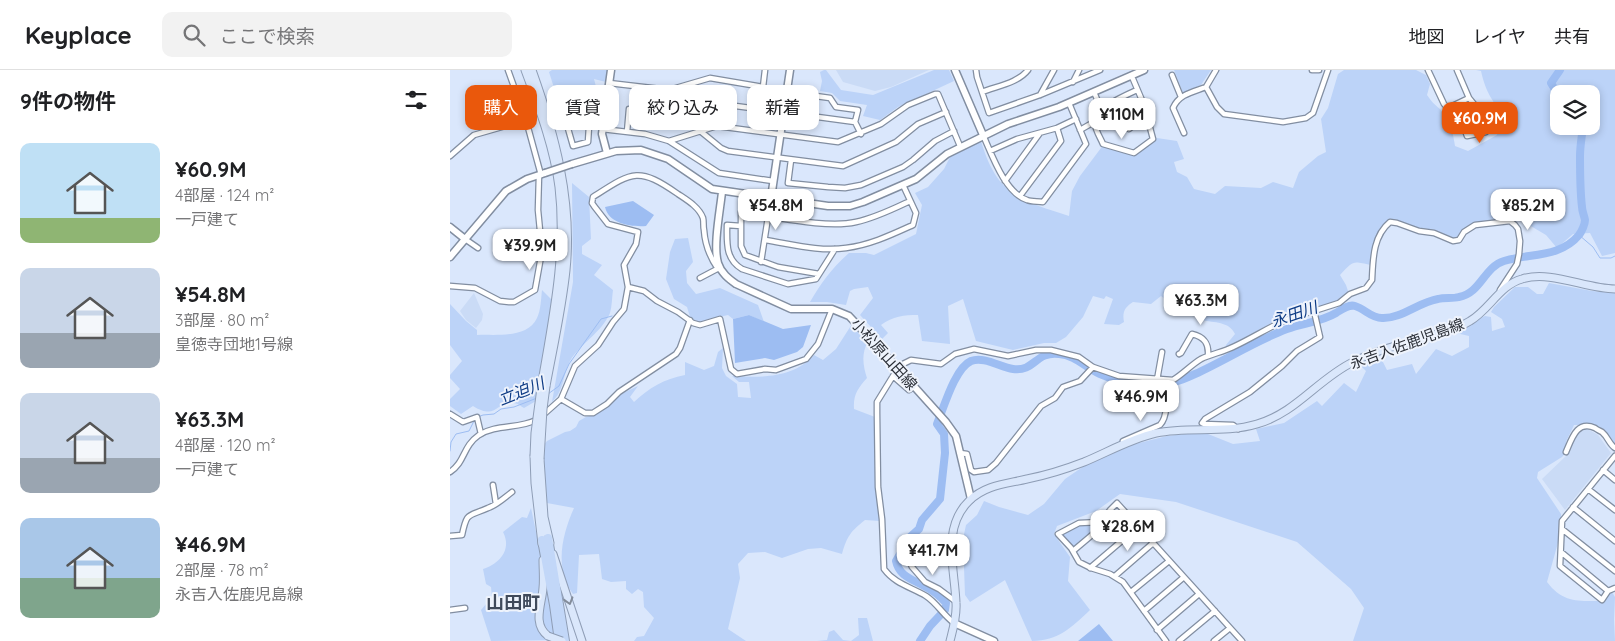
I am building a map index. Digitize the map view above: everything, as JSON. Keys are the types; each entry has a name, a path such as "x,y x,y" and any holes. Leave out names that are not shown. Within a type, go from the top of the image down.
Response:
{"highway":[{"path":"545,539 559,596 562,641"}],"main road":[{"path":"525,70 552,153 561,215 561,254 557,293 543,387"},
{"path":"532,70 546,108 555,142 563,182 567,227 566,269 535,433 537,457 535,483 545,539 582,641"},
{"name":"永吉入佐鹿児島線","path":"950,641 951,621 956,602 952,564 952,536 958,517 966,503 979,493 995,485 1048,474 1085,462 1122,445 1155,434 1174,431 1238,429 1268,421 1300,402 1337,371 1362,358 1468,322 1484,311 1500,293 1518,280 1532,277 1557,279 1615,289"},
{"path":"545,539 544,586 539,622 543,631 548,636 562,641"}],"street":[{"path":"508,70 513,85"},
{"path":"611,70 609,83 672,90 710,78 763,87 765,70"},
{"path":"787,85 790,70"},
{"path":"955,70 1004,181 1015,193 1026,200 1043,202 1086,144 1069,103"},
{"path":"976,70 989,113 1040,95 1100,70"},
{"path":"982,92 1022,77 1028,70"},
{"path":"1040,95 1054,70"},
{"path":"1073,82 1079,70"},
{"path":"450,257 506,191 519,183 541,174 607,153 641,150 663,157 712,189 722,192 828,206 850,206 916,179 960,146 1018,120 1069,103 1144,70"},
{"path":"1184,133 1173,108 1181,97 1206,87 1216,70"},
{"path":"1312,70 1319,70"},
{"path":"1206,87 1217,107 1224,114 1283,122 1306,118 1313,113 1328,70"},
{"path":"1428,70 1444,102 1463,126 1468,136 1487,132 1491,125 1469,98 1457,70"},
{"path":"1172,75 1181,97"},
{"path":"1095,120 1103,144 1134,153 1154,139 1147,115 1131,76"},
{"path":"1080,130 1095,120 1110,103 1137,90"},
{"path":"1094,92 1102,110"},
{"path":"737,129 838,142 861,134 881,124 908,105 938,94 960,146"},
{"path":"819,96 830,98 836,107 858,110 856,122 861,134"},
{"path":"1448,108 1469,98"},
{"path":"627,132 629,109 673,114 712,103 747,107"},
{"path":"590,110 588,142 573,146 565,118 590,110"},
{"path":"669,141 699,130 724,150 836,166 848,164 896,142 918,124 946,112"},
{"path":"1095,120 1129,129 1147,115"},
{"path":"819,117 856,122"},
{"path":"990,151 1016,139 1057,128 1076,119"},
{"path":"1020,196 1061,141 1057,128"},
{"path":"450,156 474,135 491,130"},
{"path":"450,286 475,288 500,301 509,302 514,302 537,287 542,251 538,210 541,174 529,130"},
{"path":"602,130 602,139 607,153"},
{"path":"614,130 657,137 669,141 719,173 773,181"},
{"path":"761,262 781,130"},
{"path":"791,160 788,182 828,188 845,188 861,185 903,167 935,141 954,131"},
{"path":"1004,181 1040,132"},
{"path":"450,472 460,464 469,444 481,434 507,426 529,423 549,411 561,399 575,366 598,345 612,322 624,309 628,287 624,265 636,244 638,232 608,224 592,203 593,197 629,176 648,176 656,179 696,208 704,221 706,248 709,256 729,279 736,284 786,308 800,310 832,309 818,344 806,359 776,370 765,369 737,374 731,369 720,320 700,325 657,301 644,291 628,287"},
{"path":"765,240 814,248 835,249 872,242 913,225 916,213 903,185"},
{"path":"719,268 716,247 722,192"},
{"path":"819,274 783,268 747,257 741,250 741,212 829,224 845,224 871,218 910,201"},
{"path":"994,641 951,621 927,597 894,579 884,569 882,519 878,487 877,402 893,376 908,361 941,364 955,354 974,348 1008,356 1036,350 1051,350 1079,357 1093,368 1119,376 1164,381 1177,377 1200,360 1232,348 1282,320 1297,314 1315,312 1334,305 1350,294 1366,288 1372,280 1376,242 1390,222 1397,222 1419,231 1434,233 1453,241 1459,240 1464,232 1474,225 1510,221 1518,229 1520,254 1517,264 1500,290 1500,293"},
{"path":"741,226 727,225 728,253 732,260 739,268 788,284 816,279 835,249"},
{"path":"450,227 478,248"},
{"path":"700,278 719,268"},
{"name":"小松原山田線","path":"832,309 844,313 853,320 946,422 956,436 971,498"},
{"path":"1238,429 1233,425 1202,423 1204,419 1250,392 1297,351 1320,337 1315,312"},
{"path":"561,399 585,413 593,413 599,410 619,392 676,354 690,320"},
{"path":"1179,354 1192,334 1202,336 1208,348 1208,356"},
{"path":"1157,380 1162,352"},
{"path":"961,455 967,454 971,470 974,472 988,470 1041,406 1055,398 1063,388 1080,381 1093,368"},
{"path":"893,376 909,390 914,387"},
{"path":"1122,445 1123,441 1131,436 1162,423 1166,401 1164,381"},
{"path":"450,414 464,422 478,417 481,434"},
{"path":"1566,452 1575,431 1579,427 1590,426 1602,432 1615,448"},
{"path":"1615,456 1562,521 1560,566 1602,600 1608,591 1615,588"},
{"path":"1603,470 1615,480"},
{"path":"493,485 496,504"},
{"path":"1588,489 1615,510"},
{"path":"450,536 462,535 466,518 473,512 487,509 512,492"},
{"path":"1073,551 1092,534 1117,503 1242,641"},
{"path":"1573,507 1615,540"},
{"path":"1101,522 1079,522 1058,534 1073,551 1079,562 1090,568 1115,576 1123,582 1166,641"},
{"path":"1090,568 1138,527"},
{"path":"1562,528 1615,571"},
{"path":"915,540 908,548 908,558 912,567 925,582 939,589 956,602"},
{"path":"1115,576 1153,544"},
{"path":"1561,552 1608,591"},
{"path":"1131,592 1169,560"},
{"path":"1144,611 1184,577"},
{"path":"1157,630 1199,594"},
{"path":"450,610 465,608"},
{"path":"1179,641 1214,611"},
{"path":"1214,641 1230,628"}],"shaded area":[{"path":"552,70 608,70 606,82 594,79 596,85 553,85 549,72"},
{"path":"826,70 841,90 873,95 934,70 949,70 954,81 898,107 880,120 863,116 867,105 840,101 832,93 820,91 822,81 820,72"},
{"path":"836,70 929,70 891,87 875,91 843,82"},
{"path":"1174,70 1211,70 1201,85 1183,93"},
{"path":"1344,70 1416,70 1426,75 1430,84 1427,95 1449,121 1455,146 1468,151 1497,135 1499,127 1507,119 1490,97 1481,71 1476,70 1615,70 1615,253 1602,256 1590,233 1573,234 1557,248 1546,235 1519,219 1470,225 1456,239 1434,231 1416,228 1396,220 1388,221 1374,242 1371,265 1354,263 1340,275 1348,291 1338,302 1286,316 1225,349 1235,334 1225,325 1202,320 1203,303 1186,301 1180,310 1161,296 1151,304 1133,302 1130,304 1123,315 1124,322 1119,325 1104,324 1113,299 1106,296 1104,299 1093,296 1083,317 1066,337 1056,343 1044,343 1013,350 976,341 963,299 948,306 950,344 922,341 918,315 908,315 885,322 881,325 888,333 882,339 860,315 873,298 868,287 850,291 846,305 810,302 827,276 849,253 874,255 916,234 922,205 915,193 928,187 944,169 951,155 981,141 994,173 1012,193 1036,205 1069,216 1072,191 1080,176 1104,144 1136,155 1157,138 1177,141 1184,159 1174,162 1177,172 1187,177 1194,189 1215,194 1225,186 1261,188 1273,182 1293,188 1299,172 1318,156 1326,152 1321,119 1328,108 1338,74"},
{"path":"572,183 589,197 591,239 582,246 582,254 602,265 594,275 613,290 610,313 602,326 570,361 559,393 552,402 573,282"},
{"path":"633,201 654,215 646,226 627,225 616,221 607,213 605,207"},
{"path":"688,238 693,262 686,271 687,283 696,294 720,288 758,305 764,322 749,315 733,319 728,315 698,322 690,317 687,307 674,299 666,279 670,252 675,239"},
{"path":"1549,283 1615,293 1615,447 1605,432 1597,426 1574,425 1566,442 1567,451 1562,457 1538,472 1537,478 1561,514 1561,532 1547,582 1559,594 1578,601 1602,601 1612,592 1615,597 1615,641 1353,641 1364,608 1351,589 1297,542 1176,502 1120,494 1096,511 1057,526 1054,534 1070,557 1068,581 1090,610 1064,632 1050,639 1032,641 1005,580 970,602 965,595 963,539 966,525 977,515 984,501 1028,515 1044,504 1065,479 1087,464 1127,446 1167,436 1203,432 1233,444 1260,441 1256,429 1284,423 1317,401 1322,406 1344,383 1356,392 1366,371 1360,365 1381,358 1387,370 1412,364 1416,374 1436,349 1452,356 1469,347 1469,336 1452,332 1485,316 1491,317 1492,331 1505,327 1502,319 1491,312 1515,287 1528,287 1537,294 1543,294"},
{"path":"542,290 553,301 536,401 524,408 516,403 507,403 487,412 473,406 461,414 450,406 450,399 460,389 450,378 450,375 462,361 450,345 450,304 477,330 477,335 511,334 526,329 537,318"},
{"path":"474,293 483,314 482,320 476,328 466,320 460,311"},
{"path":"749,315 783,329 811,325 803,347 797,352 774,360 765,358 735,363 733,319"},
{"path":"852,324 868,342 863,360 867,378 857,392 854,400 854,409 875,417 880,521 865,520 860,524 848,538 842,554 821,548 808,549 782,558 765,552 748,553 738,564 740,578 728,629 746,641 634,641 637,637 644,636 654,618 644,607 643,592 638,589 632,594 626,589 626,581 611,582 602,579 599,554 579,555 577,593 573,594 563,573 562,551 566,529 574,508 547,503 543,446 547,441 570,431 576,427 579,421 594,415 621,394 638,386 630,397 634,402 645,392 657,385 685,375 685,362 704,370 714,366 718,352 723,348 722,368 726,376 737,384 738,397 751,398 749,382 739,382 732,376 776,375 797,368 814,355 823,360 836,349"},
{"path":"1586,428 1598,435 1611,453 1565,510 1542,479 1567,455 1579,432"},
{"path":"531,508 556,640 491,641 481,610 492,597 491,587 486,584 483,569 495,563 503,555 506,544 503,532 522,517 527,518"},
{"path":"1095,524 1096,526 1091,533 1074,547 1062,536 1063,533 1078,525"},
{"path":"858,618 867,618 873,641 851,641 859,635"},
{"path":"1099,624 1113,641 1078,641"},
{"path":"834,630 843,640 851,641 817,641 827,640 829,632"}],"waterway":[{"name":"永田川","path":"1552,85 1551,83 1560,70"},
{"name":"永田川","path":"920,641 930,626 945,610 946,603 933,591 903,574 896,561 910,537 919,529 922,520 940,499 945,453 944,434 937,424 955,380 965,365 971,361 981,360 1008,368 1020,369 1026,368 1045,356 1059,354 1070,357 1107,377 1139,383 1167,383 1195,374 1275,334 1330,316 1347,307 1355,306 1378,318 1389,318 1424,303 1441,298 1456,298 1466,295 1497,264 1563,248 1579,235 1585,220 1582,209 1580,175 1582,135"},
{"path":"1579,235 1593,247 1600,258 1615,256"},
{"name":"立迫川","path":"548,394 559,386 569,364 601,319 612,316"},
{"name":"立迫川","path":"478,417 494,414 501,409 514,407 537,398"},
{"name":"立迫川","path":"450,451 451,442 456,434 469,431 475,419"}],"district":[{"name":"山田町","path":"513,603"}]}
